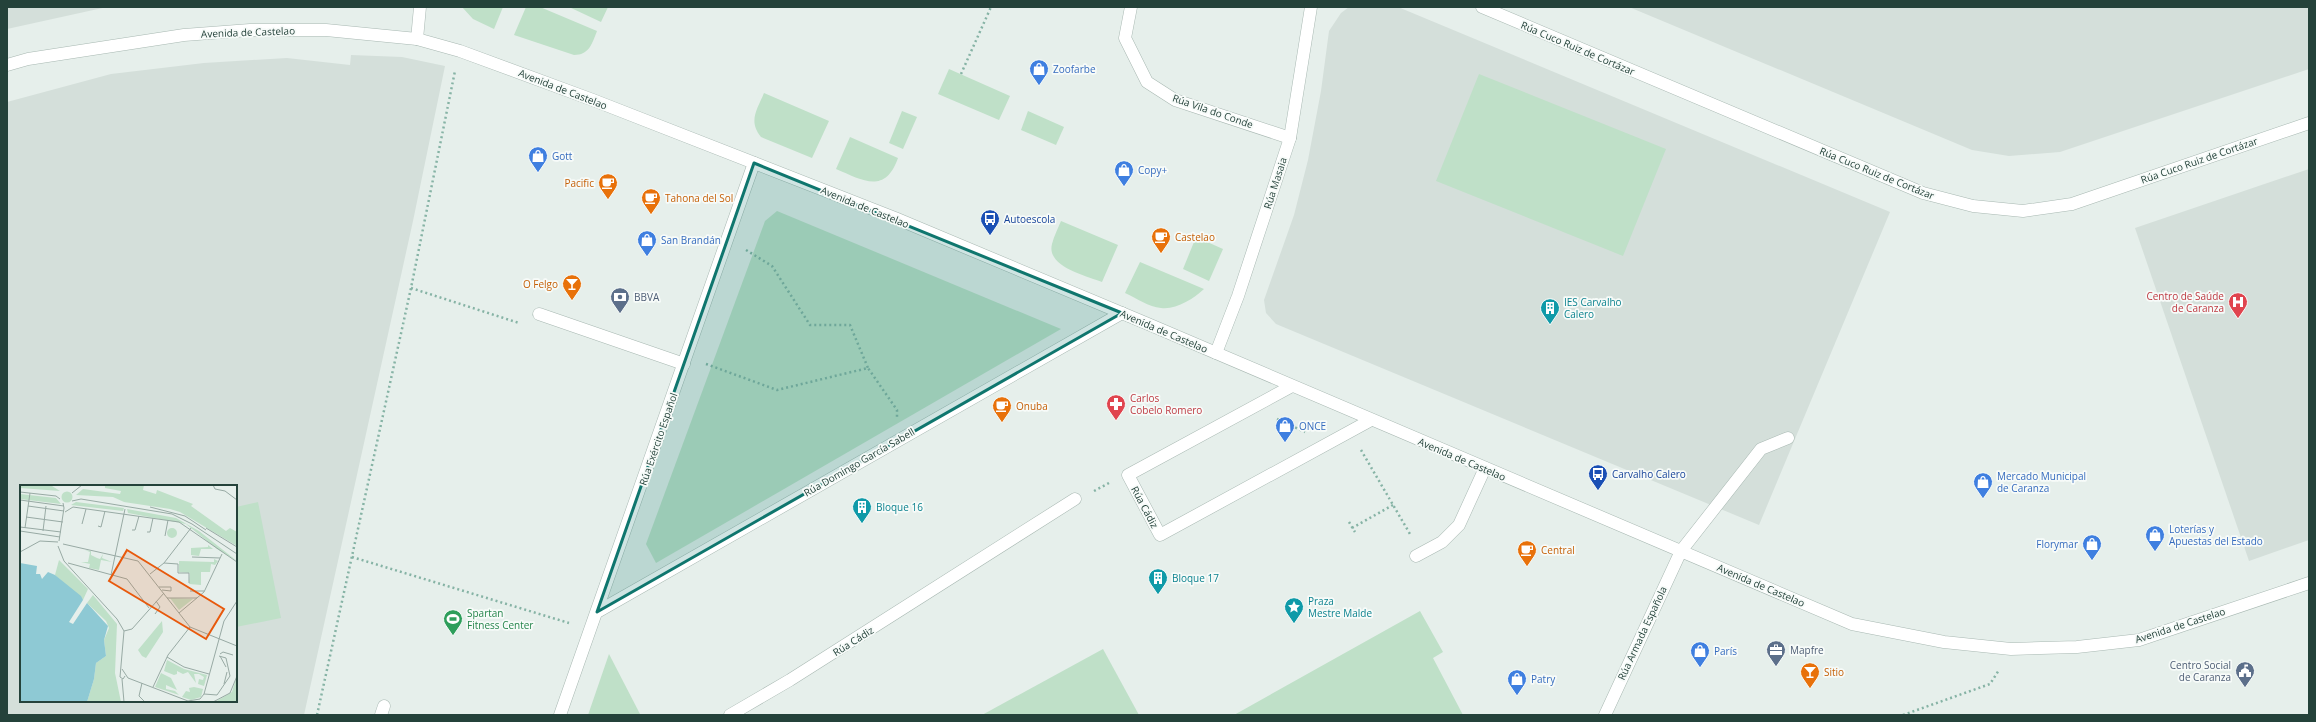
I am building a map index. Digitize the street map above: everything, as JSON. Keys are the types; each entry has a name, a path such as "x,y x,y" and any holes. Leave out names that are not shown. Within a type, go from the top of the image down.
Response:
{"street":[{"path":"416,39 420,7"},
{"name":"Rúa Vila do Conde","path":"1131,7 1125,38 1147,82 1175,100 1290,138"},
{"name":"Rúa Masaia","path":"1216,353 1238,296 1290,138 1311,7"},
{"name":"Rúa Cuco Ruiz de Cortázar","path":"1482,7 1923,193 1973,206 2023,211 2072,204 2309,123"},
{"name":"Avenida de Castelao","path":"7,65 28,60 184,35 250,30 326,30 416,39 460,51 895,218 1852,624 1944,642 2011,649 2077,647 2139,640 2309,583"},
{"name":"Rúa Exército Español","path":"560,715 754,163"},
{"name":"Rúa Domingo García Sabell","path":"597,612 1122,313"},
{"path":"539,314 685,360"},
{"name":"Rúa Cádiz","path":"1292,386 1128,474 1160,535 1371,420"},
{"name":"Rúa Armada Española","path":"1605,715 1681,551 1761,448 1788,438"},
{"path":"1419,555 1442,542 1459,525 1484,468"},
{"name":"Rúa Cádiz","path":"730,715 790,680 1075,499"}],"path":[{"path":"961,74 991,7"},
{"path":"317,715 412,288 445,115 460,51"},
{"path":"728,238 772,266 810,326 850,325 868,368 897,410 899,440"},
{"path":"685,360 777,390 868,368"},
{"path":"1276,418 1309,434"},
{"path":"1350,432 1393,505 1419,555"},
{"path":"1075,499 1128,474"},
{"path":"1352,528 1393,505"},
{"path":"1349,522 1354,532"},
{"path":"352,557 591,629"},
{"path":"1903,715 1990,684 2011,649"}],"highlighted area":[{"path":"754,163 1122,313 597,612 728,238"}],"shaded area":[{"path":"7,7 107,7 7,29"},
{"path":"1349,7 1398,7 1890,212 1759,525 1276,324 1266,313 1264,300 1294,215 1308,160 1321,91 1329,31 1341,13"},
{"path":"1629,7 2309,7 2309,69 2060,152 2009,156 1972,150"},
{"path":"351,55 402,57 445,66 413,221 304,715 7,715 7,102 111,74 204,63 287,58 350,65"},
{"name":"Centro de Saúde de Caranza","path":"2309,169 2309,540 2249,561 2135,228"}],"green space":[{"path":"462,7 503,7 494,29 473,19"},
{"path":"526,7 540,7 597,31 587,51 579,55 574,55 514,35"},
{"path":"569,7 608,7 601,22"},
{"path":"949,69 1010,96 999,120 938,94"},
{"path":"1479,74 1666,149 1623,256 1436,181"},
{"path":"764,93 829,121 812,158 761,137 757,131 754,121"},
{"path":"902,111 917,117 903,149 889,143"},
{"path":"1028,111 1064,127 1056,145 1021,130"},
{"path":"850,137 898,158 893,170 880,181 872,182 836,169"},
{"path":"777,211 1061,329 656,563 646,544 765,221"},
{"path":"1061,221 1118,245 1102,282 1069,269 1061,265 1055,259 1052,252 1052,244"},
{"path":"1196,237 1223,249 1209,281 1183,269"},
{"path":"1140,262 1204,289 1190,300 1178,306 1161,308 1147,304 1125,293"},
{"path":"258,502 281,618 237,627 237,507"},
{"path":"1420,611 1443,652 1433,658 1463,715 1234,715"},
{"path":"1103,649 1139,715 982,715"},
{"path":"609,654 640,714 638,715 588,715"}],"place":[{"name":"Zoofarbe","path":"1039,86"},
{"name":"Gott","path":"538,173"},
{"name":"Copy+","path":"1124,187"},
{"name":"Pacific","path":"608,200"},
{"name":"Tahona del Sol","path":"651,215"},
{"name":"Autoescola","path":"990,236"},
{"name":"Castelao","path":"1161,254"},
{"name":"San Brandán","path":"647,257"},
{"name":"O Felgo","path":"572,301"},
{"name":"BBVA","path":"620,314"},
{"name":"Centro de Saúde de Caranza","path":"2238,319"},
{"name":"IES Carvalho Calero","path":"1550,325"},
{"name":"Carlos Cobelo Romero","path":"1116,421"},
{"name":"Onuba","path":"1002,423"},
{"name":"ONCE","path":"1285,443"},
{"name":"Carvalho Calero","path":"1598,491"},
{"name":"Mercado Municipal de Caranza","path":"1983,499"},
{"name":"Bloque 16","path":"862,524"},
{"name":"Loterías y Apuestas del Estado","path":"2155,552"},
{"name":"Florymar","path":"2092,561"},
{"name":"Central","path":"1527,567"},
{"name":"Bloque 17","path":"1158,595"},
{"name":"Praza Mestre Malde","path":"1294,624"},
{"name":"Spartan Fitness Center","path":"453,636"},
{"name":"Mapfre","path":"1776,667"},
{"name":"París","path":"1700,668"},
{"name":"Centro Social de Caranza","path":"2245,688"},
{"name":"Sitio","path":"1810,689"},
{"name":"Patry","path":"1517,696"}]}
